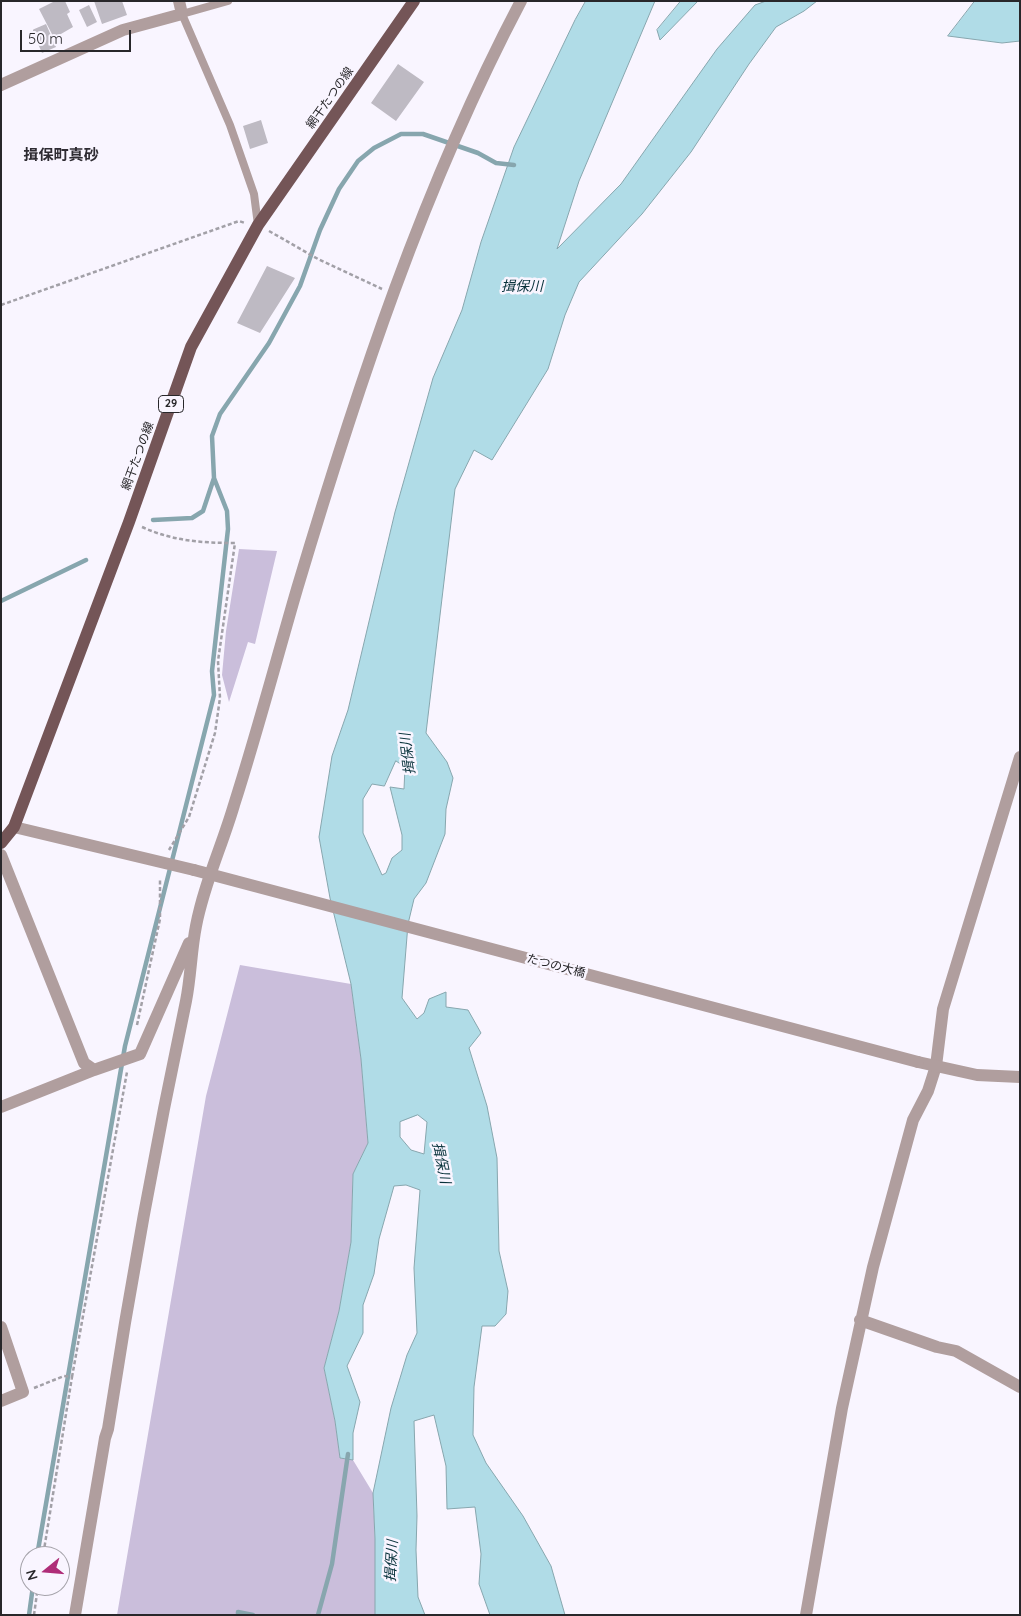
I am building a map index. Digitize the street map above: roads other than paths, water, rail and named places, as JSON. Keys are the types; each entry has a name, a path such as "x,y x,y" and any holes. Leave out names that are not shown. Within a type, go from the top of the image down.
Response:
{"main road":[{"name":"網干たつの線","path":"1,843 14,827 129,522 191,347 258,225 414,1"}],"street":[{"path":"75,1615 138,1244 173,1058 187,996 195,929 211,869 234,807 319,513 393,294 434,191 489,63 521,1"},
{"path":"1,85 123,30 181,8"},
{"path":"806,1615 842,1408 860,1320 913,1120 928,1091 936,1066 943,1009 1020,757"},
{"name":"たつの大橋","path":"14,827 194,870 918,1062 976,1074 1020,1077"},
{"path":"1,856 84,1063 94,1070"},
{"path":"1,1107 140,1054 195,929"},
{"path":"860,1320 937,1347 956,1351 1020,1388"},
{"path":"1,1328 23,1392 1,1401"}],"lane":[{"path":"228,1 181,8 230,125 254,194 258,225"}],"water":[{"name":"揖保川","path":"586,1 655,1 579,181 557,249 621,184 717,49 755,5 766,1 817,1 776,27 749,64 691,152 642,214 579,282 565,315 548,369 492,460 474,450 455,489 426,733 447,762 453,778 446,809 445,834 426,883 414,899 408,924 402,998 417,1019 424,1013 429,999 446,992 446,1007 468,1010 481,1033 469,1048 487,1106 497,1158 499,1251 508,1291 506,1314 495,1326 482,1326 474,1387 473,1435 486,1463 523,1516 551,1566 565,1615 490,1615 479,1584 481,1554 475,1507 447,1509 446,1466 434,1415 414,1421 418,1597 425,1615 375,1615 373,1493 391,1408 407,1355 417,1333 414,1268 420,1190 406,1185 394,1186 379,1239 374,1274 363,1305 363,1333 347,1366 360,1402 353,1433 353,1460 340,1458 335,1421 324,1368 339,1311 351,1242 353,1174 368,1143 361,1059 351,984 330,898 319,837 332,756 348,710 395,512 433,378 462,310 481,242 514,147","holes":["396,761 405,767 404,789 390,787 402,835 402,850 392,858 386,873 382,875 363,833 363,799 372,784 384,786","418,1115 427,1122 424,1154 411,1150 400,1137 400,1122"]},
{"path":"681,1 698,1 660,40 657,30"},
{"path":"975,1 1020,1 1020,41 1002,43 948,36"}],"waterway":[{"path":"153,520 192,518 203,511 214,478 212,436 220,414 269,343 300,286 320,230 339,189 358,161 374,148 401,134 423,134 478,153 496,163 514,165"},
{"path":"39,1546 125,1046 214,695 212,671 228,529 227,511 214,478"},
{"path":"1,601 86,560"},
{"path":"318,1615 332,1564 348,1454"},
{"path":"29,1615 32,1596"},
{"path":"238,1615 238,1612 253,1615"}],"district":[{"name":"揖保町真砂","path":"61,155"}]}
